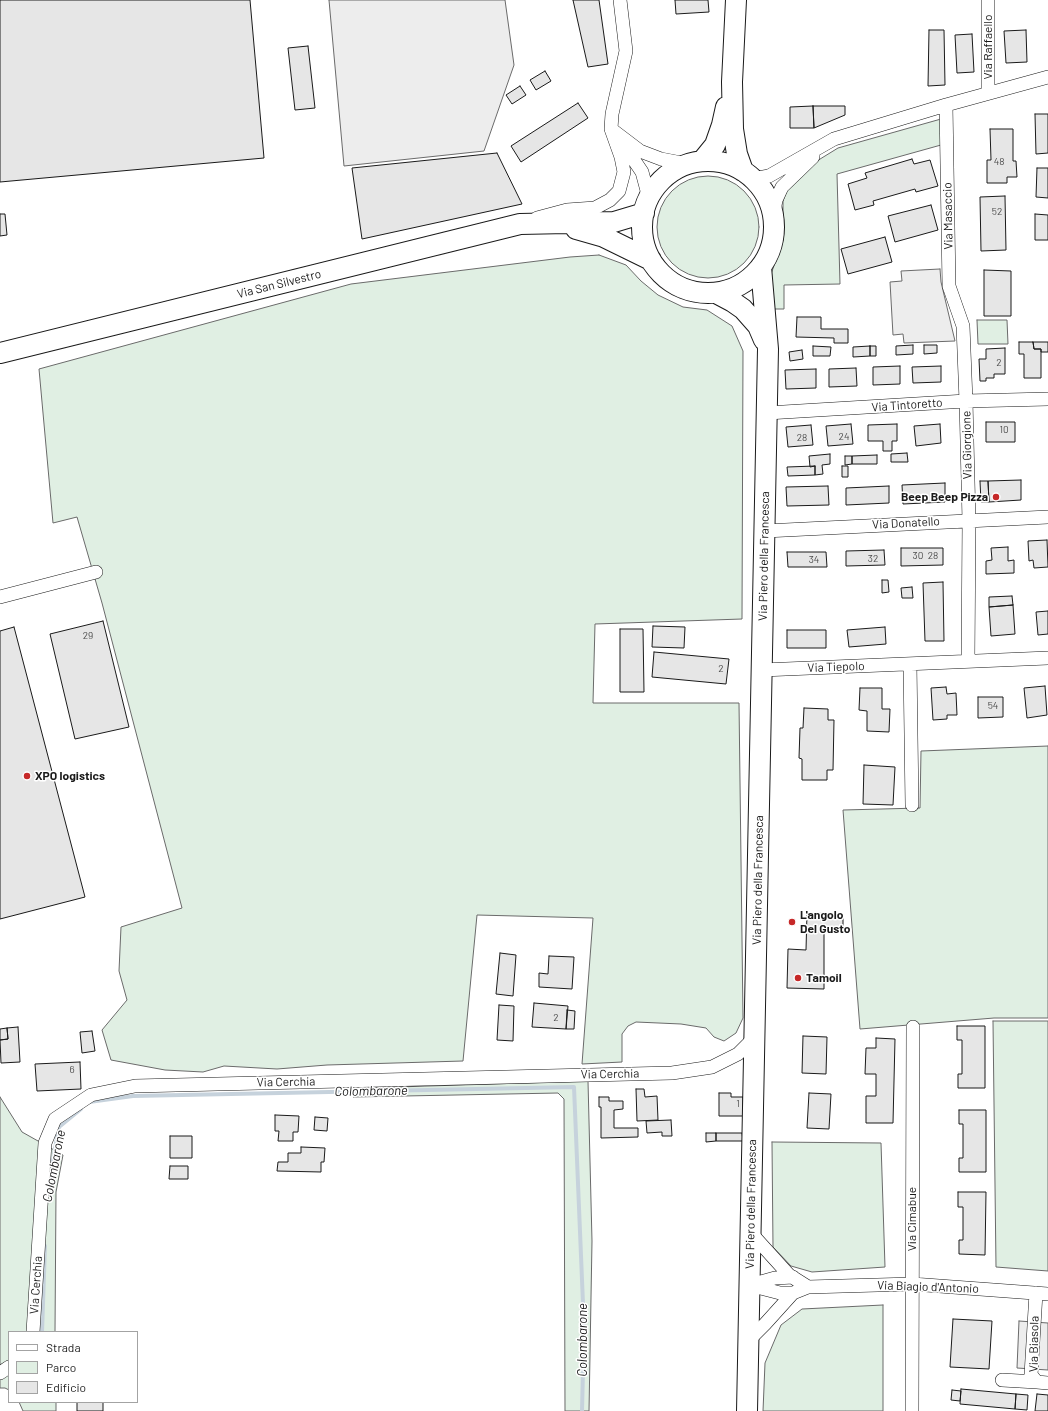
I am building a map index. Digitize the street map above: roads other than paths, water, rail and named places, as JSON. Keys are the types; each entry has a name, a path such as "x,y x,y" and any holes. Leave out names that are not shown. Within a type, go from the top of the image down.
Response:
{"main road":[{"path":"736,0 732,82 733,129 737,154 747,173"},
{"path":"695,162 730,164 747,173 760,186 770,203 773,216 774,225 771,247 761,267 745,282 725,291 716,293 703,293 681,287 662,274 651,260 645,245 642,231 646,205 658,184 672,171 695,162 715,145 722,125 732,82"},
{"name":"Via San Silvestro","path":"0,353 520,224 614,222 646,205"},
{"name":"Via San Silvestro","path":"558,224 604,237 651,260"},
{"name":"Via Piero della Francesca","path":"747,1411 768,349 761,267"},
{"name":"Via Piero della Francesca","path":"716,293 734,302 751,317 758,326 768,349"}],"street":[{"path":"520,224 567,210 595,208 610,200 619,191 624,172 621,157 611,129 612,114 626,51 620,0"},
{"name":"Via Raffaello","path":"988,0 988,93"},
{"path":"747,173 758,178 769,176 834,139 946,105 1048,77"},
{"name":"Via Masaccio","path":"946,105 949,286 963,326"},
{"path":"611,129 640,151 661,159 695,162"},
{"path":"611,129 642,172 646,205"},
{"path":"773,216 776,200 782,187 834,139"},
{"name":"Via Giorgione","path":"963,326 968,520 968,661"},
{"name":"Via Tintoretto","path":"767,413 966,401 1048,399"},
{"name":"Via Donatello","path":"765,531 1048,517"},
{"path":"0,597 96,572"},
{"name":"Via Tiepolo","path":"762,670 1048,658"},
{"path":"910,664 912,805"},
{"name":"Via Cimabue","path":"912,1411 913,1027"},
{"name":"Via Cerchia","path":"33,1331 45,1143 55,1119 91,1095 135,1086 672,1073 712,1067 738,1054 754,1038"},
{"path":"751,1232 774,1259 793,1277 808,1287"},
{"path":"749,1285 775,1278 793,1277"},
{"name":"Via Biagio d'Antonio","path":"749,1285 780,1293 792,1293 808,1287 912,1284 1042,1293"},
{"name":"Via Biagio d'Antonio","path":"748,1341 766,1324 792,1293"},
{"name":"Via Biasola","path":"1042,1293 1031,1375 1043,1383"},
{"path":"1002,1380 1043,1383"}],"waterway":[{"name":"Colombarone","path":"89,1102 133,1096 574,1087 584,1328 582,1411"},
{"name":"Colombarone","path":"48,1187 59,1127 81,1109"},
{"name":"Colombarone","path":"42,1331 45,1246"}],"place":[{"name":"Beep Beep Pizza","path":"996,497"},
{"name":"XPO logistics","path":"27,776"},
{"name":"L'angolo Del Gusto","path":"792,922"},
{"name":"Tamoil","path":"798,978"}]}
